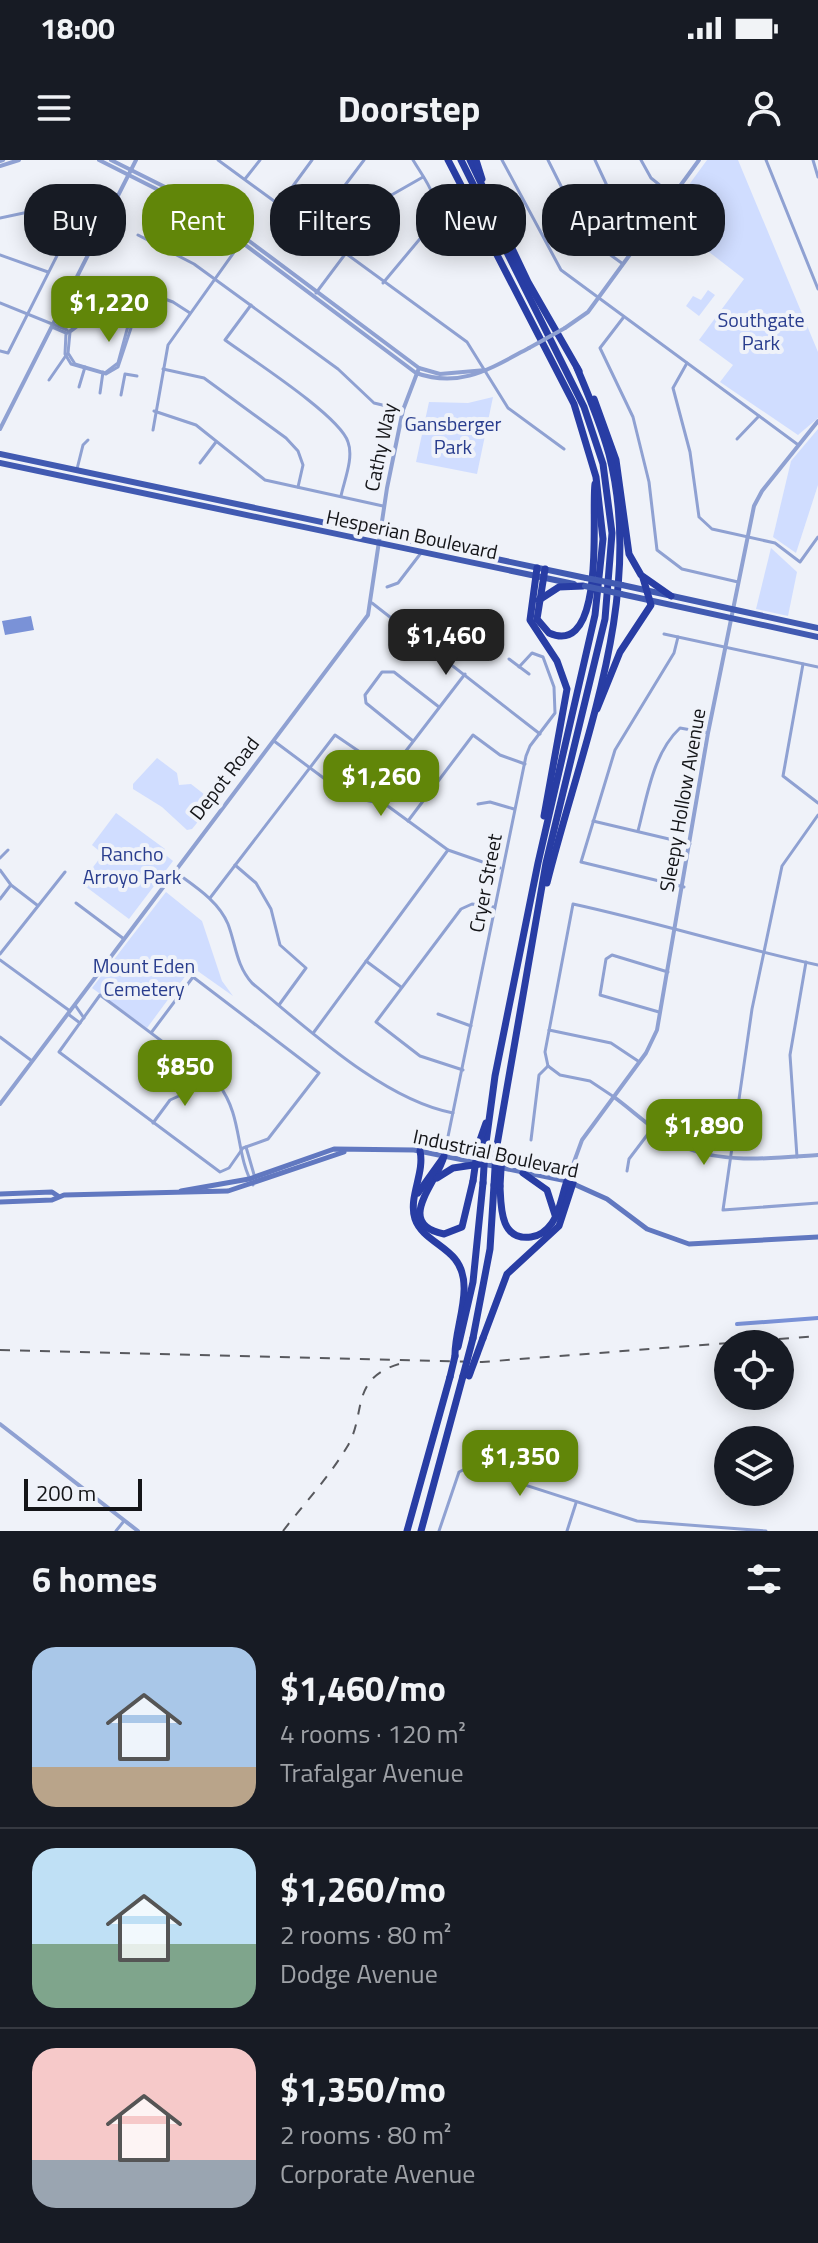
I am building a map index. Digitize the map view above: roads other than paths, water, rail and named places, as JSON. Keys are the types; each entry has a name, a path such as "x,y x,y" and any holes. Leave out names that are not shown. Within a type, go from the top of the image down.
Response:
{"highway":[{"path":"448,160 570,396 596,477 603,539 596,607 538,863"},
{"path":"461,160 584,407 601,456 611,516 612,559 607,611 546,863 505,1093 490,1249 466,1376"},
{"path":"470,160 481,184"},
{"path":"476,160 483,184"},
{"path":"515,256 599,410 616,460 629,554 643,577 645,591 651,601 613,666 585,745"},
{"path":"533,939 585,745 615,608 619,533 609,454 577,368"},
{"path":"540,573 539,624 553,635 572,633 584,619 593,569 596,477"},
{"path":"444,1156 420,1204 422,1219 436,1232 448,1234 459,1230 466,1221 489,1117 538,863 567,689 557,661 530,620 540,573"},
{"path":"643,577 671,596"},
{"path":"538,601 551,590 585,583"},
{"path":"457,1338 473,1282 483,1183 482,1148"},
{"path":"404,1531 455,1356 463,1275 454,1257 418,1226 414,1210 422,1161 420,1151"},
{"path":"415,1196 444,1156"},
{"path":"430,1186 447,1171 480,1164"},
{"path":"523,1173 547,1190 556,1217"},
{"path":"497,1185 501,1216 511,1232 535,1236 547,1229 556,1217 570,1182"},
{"path":"421,1531 457,1399 507,1274 559,1226 570,1182"}],"main road":[{"name":"Hesperian Boulevard","path":"0,454 378,534 651,601 818,628"},
{"name":"Hesperian Boulevard","path":"0,463 421,553 540,573"},
{"name":"Hesperian Boulevard","path":"585,583 622,585 671,596 818,637"},
{"name":"Industrial Boulevard","path":"181,1191 188,1195 253,1185 345,1152 377,1148 420,1151 570,1182 607,1199 647,1229 687,1243 720,1245 818,1237"},
{"name":"Industrial Boulevard","path":"0,1202 52,1200 58,1196 181,1191 252,1178 334,1149 345,1152"},
{"name":"Industrial Boulevard","path":"0,1194 52,1192 58,1196"},
{"path":"10,1201 33,1193"}],"street":[{"path":"1,162 19,160"},
{"path":"99,160 156,184"},
{"path":"111,160 130,172"},
{"path":"124,184 136,160"},
{"path":"218,160 270,198"},
{"path":"245,180 260,160"},
{"path":"294,184 312,160"},
{"path":"346,184 364,160"},
{"path":"383,283 434,222 437,210 413,160"},
{"path":"502,160 557,266 797,444"},
{"path":"548,160 587,238 623,264"},
{"path":"595,160 606,184"},
{"path":"641,160 651,178 659,184"},
{"path":"681,184 698,160"},
{"path":"766,160 818,289"},
{"path":"813,160 818,177"},
{"path":"400,190 423,177"},
{"path":"0,218 24,212"},
{"path":"138,235 194,264 338,369 374,403 403,410"},
{"path":"254,248 418,370 440,374 487,370 565,328 581,318 629,256"},
{"path":"0,255 28,262 48,272"},
{"path":"0,351 8,353 56,256"},
{"path":"0,429 87,256"},
{"path":"153,430 168,345 232,256"},
{"path":"316,294 345,256"},
{"path":"347,256 467,342 515,415 564,449"},
{"path":"113,280 173,302 190,313"},
{"path":"0,303 28,312 68,332"},
{"path":"251,305 225,340 308,401 345,435 350,451 341,496"},
{"path":"115,369 128,334 127,321 94,314 68,332 65,344 70,360 103,373 115,369 137,376"},
{"path":"624,317 600,348 633,417 649,482 657,550 682,569 738,582"},
{"path":"49,380 66,354"},
{"path":"687,363 673,388 698,493 697,513 708,527 775,543 800,562 818,537"},
{"path":"79,387 85,368"},
{"path":"163,369 204,378 286,438 298,451 303,465 298,487"},
{"name":"Cathy Way","path":"378,534 403,410 418,370"},
{"path":"100,393 103,373"},
{"path":"121,395 125,374"},
{"path":"154,411 183,418 265,480 383,506"},
{"path":"737,439 759,416"},
{"name":"Sleepy Hollow Avenue","path":"570,1182 578,1147 654,1039 677,929 708,733 747,537 762,491 818,421"},
{"path":"74,479 83,445 88,440"},
{"path":"200,463 216,442"},
{"name":"Depot Road","path":"0,1104 358,630 372,603 378,534"},
{"path":"387,587 398,583 421,553"},
{"path":"372,603 540,734"},
{"path":"664,634 818,667"},
{"path":"678,637 674,653 615,750 581,862 684,887"},
{"name":"Cryer Street","path":"444,1156 501,868 528,750 555,713 549,669 537,652 528,656 519,667"},
{"path":"509,659 529,674"},
{"path":"803,664 783,776 818,803"},
{"path":"413,741 366,703 365,695 386,670 439,707"},
{"path":"210,898 335,735 368,759 381,764 402,756 465,674"},
{"path":"638,831 659,759 675,732 680,728 708,733"},
{"path":"408,821 473,735 500,755 525,764"},
{"path":"274,741 349,797 385,804 448,850 501,868"},
{"path":"478,804 490,802 515,809"},
{"path":"818,815 783,862 762,953 723,1210 818,1203"},
{"path":"593,821 690,844"},
{"path":"0,858 8,850"},
{"path":"314,1032 448,850"},
{"path":"235,865 256,883 271,909 280,945 306,968 279,1005"},
{"path":"0,870 11,885 39,906"},
{"path":"174,871 210,898 228,923 242,970 279,1005 395,1093 425,1107 454,1113"},
{"path":"0,954 65,872"},
{"path":"0,899 11,885"},
{"path":"76,903 124,939"},
{"path":"463,1070 420,1056 376,1022 461,909 472,904 494,907"},
{"path":"818,965 573,904 545,1052 548,1066 560,1075 590,1081 686,1147 764,1159 818,1155"},
{"path":"660,1013 600,995 608,956 668,972"},
{"path":"0,960 80,1023"},
{"path":"366,961 401,987"},
{"path":"797,1157 789,1063 806,962"},
{"path":"151,1033 193,977 319,1073 268,1139 244,1148 224,1171 215,1170 59,1052 100,995 211,1080 213,1087 219,1085 241,1131 244,1148 244,1163 252,1178"},
{"path":"75,1005 84,1018"},
{"path":"438,1014 471,1026"},
{"path":"549,1030 611,1043 640,1062"},
{"path":"0,1037 32,1061"},
{"path":"531,1140 539,1075 548,1066"},
{"path":"153,1123 170,1100 211,1080"},
{"path":"627,1171 629,1159 654,1126"},
{"path":"244,1148 251,1163 253,1185"},
{"path":"234,1161 251,1163"},
{"path":"0,1424 138,1531"},
{"path":"439,1531 463,1467 654,1524 766,1531"},
{"path":"567,1531 576,1503"},
{"path":"116,1531 124,1521"}],"water":[{"path":"31,616 34,630 5,635 2,621"}],"waterway":[{"path":"737,1324 818,1318"}],"railway":[{"path":"0,1350 482,1362 818,1336"},
{"path":"283,1531 347,1447 366,1388 383,1371 399,1364"}],"park label":[{"name":"Southgate Park","path":"761,330"},
{"name":"Gansberger Park","path":"453,434"},
{"name":"Rancho Arroyo Park","path":"132,864"},
{"name":"Mount Eden Cemetery","path":"144,976"}]}
